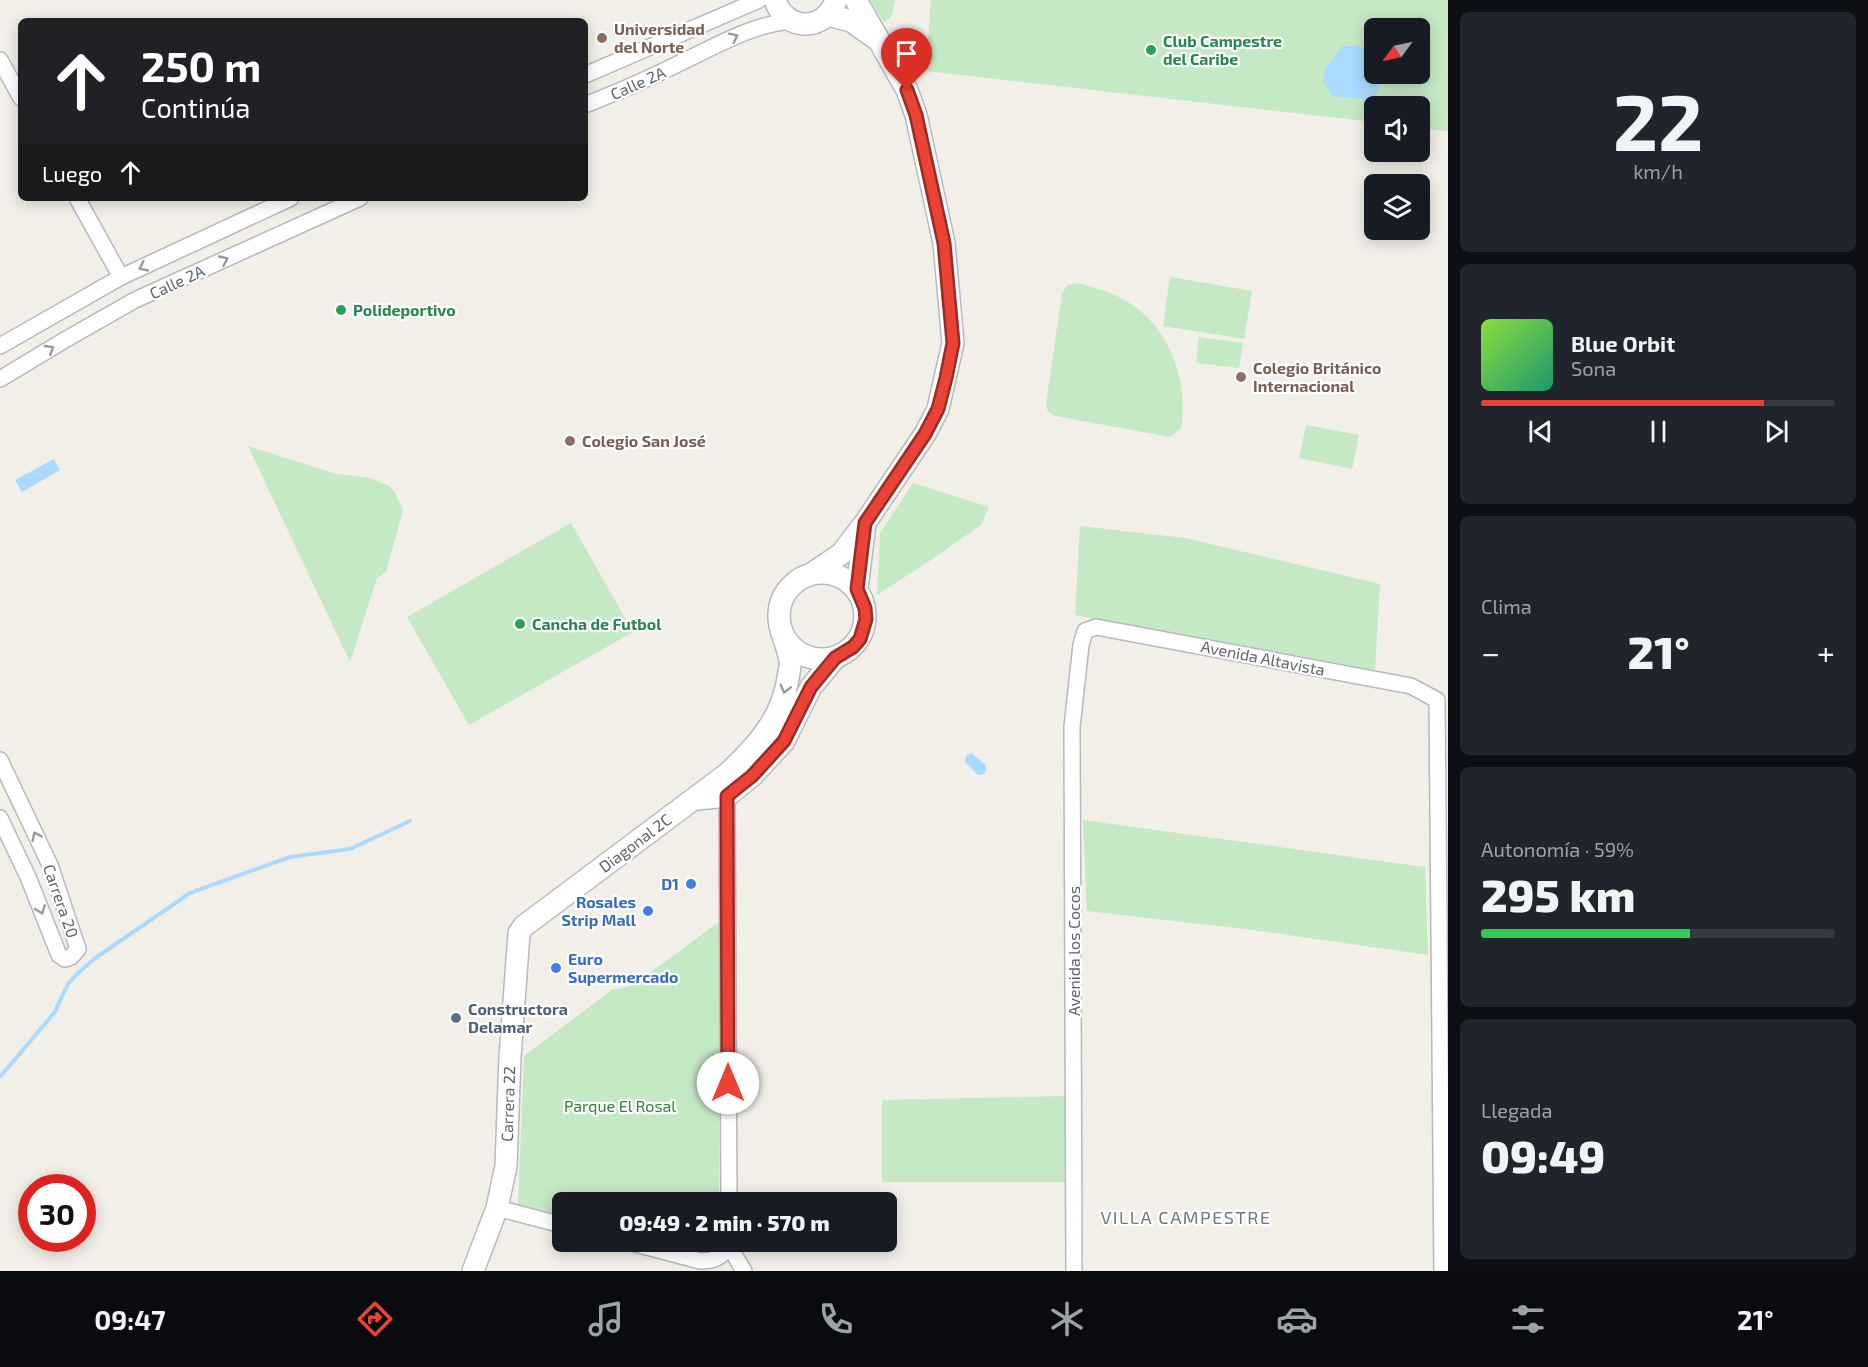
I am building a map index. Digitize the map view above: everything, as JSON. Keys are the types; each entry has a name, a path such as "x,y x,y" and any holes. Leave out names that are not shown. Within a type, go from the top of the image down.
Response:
{"street":[{"name":"Calle 2A","path":"588,74 759,0"},
{"path":"775,0 780,12 790,21 806,25 814,24 832,8 859,25 882,44"},
{"path":"835,658 822,660 810,658 789,644 782,633 779,618 781,603 788,589 799,579 813,573 841,554 865,523 925,434 938,409 953,343 944,243 916,115 907,90 856,0"},
{"name":"Calle 2A","path":"588,104 635,85 747,31 770,23 790,21"},
{"path":"0,60 18,93"},
{"path":"79,201 122,278"},
{"name":"Calle 2A","path":"0,346 122,278 285,201"},
{"name":"Calle 2A","path":"0,379 135,300 353,201"},
{"path":"857,589 865,523"},
{"path":"695,799 727,796 752,776 784,741 811,687 835,658 853,647 864,629 865,608 857,589 848,580 837,575 825,572 813,573"},
{"name":"Avenida Altavista","path":"1085,631 1096,627 1411,686 1437,700 1442,1271"},
{"name":"Avenida los Cocos","path":"1074,1271 1072,727 1081,645 1085,631"},
{"name":"Diagonal 2C","path":"519,933 524,926 727,774 765,735 780,708 786,691 790,662 782,633"},
{"name":"Carrera 20","path":"0,760 50,865 78,950 71,957 65,959 58,955 28,877 0,818"},
{"path":"727,774 729,1192"},
{"name":"Carrera 22","path":"473,1271 497,1208 506,1166 519,933"},
{"path":"497,1208 552,1222"},
{"path":"666,1252 700,1261 722,1257 725,1252"},
{"path":"733,1252 744,1271"}],"green space":[{"path":"870,0 895,0 892,16 884,22"},
{"name":"Club Campestre del Caribe","path":"931,0 1448,0 1448,131 1430,129 1430,96 1364,96 1364,121 926,71"},
{"path":"1170,277 1252,291 1244,339 1163,326"},
{"path":"1078,283 1112,294 1131,304 1145,315 1166,342 1179,376 1183,411 1181,428 1170,437 1056,416 1048,412 1046,403 1062,293 1068,285"},
{"path":"1199,337 1243,343 1239,368 1196,363"},
{"path":"1306,425 1359,435 1352,469 1299,458"},
{"path":"248,446 337,474 370,478 389,486 403,510 386,572 377,578 350,662"},
{"path":"913,483 989,507 981,525 877,595 880,533"},
{"name":"Cancha de Futbol","path":"571,523 633,632 469,725 407,617"},
{"path":"1080,526 1185,538 1380,584 1375,670 1075,615"},
{"path":"1083,820 1425,867 1428,955 1253,930 1087,911"},
{"name":"Parque El Rosal","path":"719,922 719,1192 552,1192 552,1219 526,1213 518,1205 524,1056 612,990 633,985"},
{"path":"1068,1096 1066,1182 882,1182 882,1100"}],"water":[{"path":"1342,46 1359,46 1364,49 1364,84 1380,84 1376,96 1364,96 1364,101 1332,96 1323,81 1325,69"},
{"path":"54,459 60,470 22,492 15,480"},
{"path":"971,753 986,765 984,774 978,775 965,762 966,756"}],"waterway":[{"path":"0,1077 54,1013 68,984 77,974 94,959 190,893 290,857 350,849 410,821"}],"place":[{"name":"Universidad del Norte","path":"602,38"},
{"name":"Club Campestre del Caribe","path":"1151,50"},
{"name":"Polideportivo","path":"341,310"},
{"name":"Colegio Británico Internacional","path":"1241,377"},
{"name":"Colegio San José","path":"570,441"},
{"name":"Cancha de Futbol","path":"520,624"},
{"name":"D1","path":"691,884"},
{"name":"Rosales Strip Mall","path":"648,911"},
{"name":"Euro Supermercado","path":"556,968"},
{"name":"Constructora Delamar","path":"456,1018"}],"district":[{"name":"VILLA CAMPESTRE","path":"1186,1218"}],"route":[{"path":"728,1083 727,796 752,776 784,741 811,687 825,668 835,658 845,654 860,639 866,619 865,608 857,589 865,523 925,434 938,409 953,343 944,243 913,102 907,90"}]}
